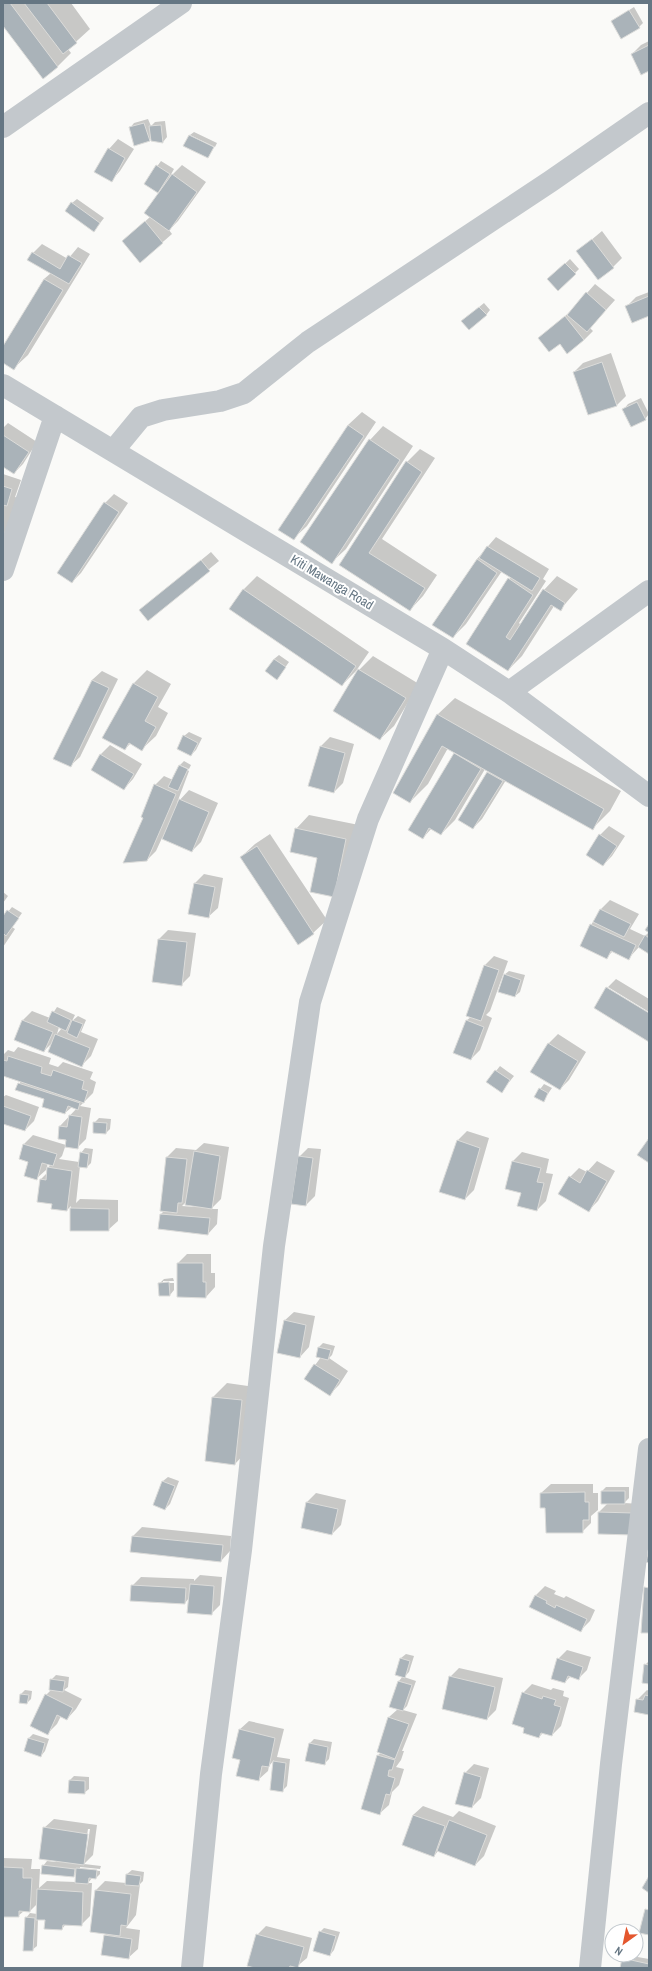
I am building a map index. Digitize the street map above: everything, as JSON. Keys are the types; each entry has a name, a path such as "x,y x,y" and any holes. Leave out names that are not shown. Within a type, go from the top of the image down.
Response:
{"street":[{"path":"3,127 181,3"},
{"path":"113,451 141,417 163,410 220,401 244,393 308,342 551,181 649,113"},
{"name":"Kiti Mawanga Road","path":"3,385 443,649 509,692 649,796"},
{"path":"3,570 55,416"},
{"path":"509,692 649,591"},
{"path":"192,1968 211,1774 241,1550 274,1246 310,1002 368,819 443,649"},
{"path":"590,1968 610,1772 649,1449"}],"building":[{"path":"3,3 10,3 58,67 43,79 3,26"},
{"path":"24,3 47,3 77,43 63,54"},
{"path":"629,10 640,28 621,39 611,21"},
{"path":"649,45 649,71 641,75 631,54"},
{"path":"144,123 150,141 134,146 129,127"},
{"path":"161,125 163,143 151,141 149,126"},
{"path":"189,135 214,147 208,158 183,146"},
{"path":"108,148 125,158 112,182 94,172"},
{"path":"156,165 170,174 158,193 144,184"},
{"path":"172,174 197,192 169,231 144,213"},
{"path":"71,202 100,223 94,232 65,211"},
{"path":"145,221 163,243 140,263 122,241"},
{"path":"592,239 614,268 598,280 576,251"},
{"path":"32,252 60,269 68,255 82,263 69,284 27,260"},
{"path":"565,263 576,274 558,291 547,279"},
{"path":"44,279 63,290 14,370 3,363 3,346"},
{"path":"586,292 606,310 587,332 567,315"},
{"path":"649,296 649,316 632,323 625,306"},
{"path":"479,307 487,315 469,330 461,321"},
{"path":"565,316 584,340 567,354 560,344 549,352 538,338"},
{"path":"602,362 617,406 588,415 573,372"},
{"path":"637,402 646,420 631,427 622,409"},
{"path":"348,425 364,436 294,540 278,530"},
{"path":"3,435 29,452 14,474 3,467"},
{"path":"369,439 400,460 332,564 300,542"},
{"path":"406,461 422,472 369,553 425,588 410,611 339,565"},
{"path":"3,486 12,489 7,506 3,505"},
{"path":"104,502 119,512 72,583 57,573"},
{"path":"487,546 540,578 532,591 479,558"},
{"path":"477,559 497,573 453,638 432,625"},
{"path":"201,560 210,571 148,621 139,610"},
{"path":"508,578 533,595 506,637 510,640 543,589 565,603 561,611 551,605 508,671 466,644"},
{"path":"243,589 356,666 342,686 229,609"},
{"path":"274,659 286,667 277,680 265,671"},
{"path":"358,669 406,698 380,740 333,711"},
{"path":"92,680 109,688 71,767 53,759"},
{"path":"133,683 158,697 145,721 156,727 142,751 129,743 125,750 102,738"},
{"path":"437,714 604,809 593,830 442,746 410,803 393,793"},
{"path":"183,735 198,743 191,756 177,749"},
{"path":"320,746 345,753 334,793 308,786"},
{"path":"454,753 481,769 441,835 429,828 423,839 408,830"},
{"path":"100,754 134,774 124,790 91,770"},
{"path":"179,765 188,769 178,791 168,787"},
{"path":"487,772 503,781 473,829 458,820"},
{"path":"154,784 176,794 147,861 123,863 143,818 141,817"},
{"path":"179,799 209,812 192,852 162,839"},
{"path":"295,828 346,839 334,897 310,892 317,858 290,852"},
{"path":"599,834 617,846 603,866 586,855"},
{"path":"257,846 314,934 298,945 240,857"},
{"path":"194,883 215,887 209,918 188,914"},
{"path":"600,909 631,924 624,937 593,922"},
{"path":"7,910 19,918 6,936 3,933 3,916"},
{"path":"590,924 636,945 629,960 611,951 607,959 580,946"},
{"path":"649,924 649,933 645,930"},
{"path":"645,935 649,938 649,954 638,947"},
{"path":"158,939 187,942 182,986 152,982"},
{"path":"484,965 499,970 481,1021 466,1016"},
{"path":"504,974 521,980 515,997 498,992"},
{"path":"606,987 649,1013 649,1042 594,1008"},
{"path":"52,1011 71,1020 66,1031 47,1022"},
{"path":"22,1020 53,1032 44,1052 14,1040"},
{"path":"72,1020 83,1024 77,1038 67,1033"},
{"path":"466,1020 484,1027 471,1060 453,1053"},
{"path":"55,1034 90,1048 82,1067 48,1052"},
{"path":"548,1043 578,1061 560,1090 530,1072"},
{"path":"8,1056 42,1067 41,1073 51,1076 53,1070 84,1081 82,1089 88,1091 84,1103 3,1076 3,1060 7,1061"},
{"path":"495,1070 510,1080 502,1093 486,1082"},
{"path":"18,1083 80,1103 78,1110 68,1106 65,1114 42,1107 44,1099 15,1090"},
{"path":"539,1088 548,1093 544,1102 534,1097"},
{"path":"3,1106 31,1116 25,1131 3,1124"},
{"path":"69,1115 82,1117 78,1149 65,1147 66,1140 58,1139 59,1126 67,1127"},
{"path":"93,1122 107,1123 106,1134 93,1133"},
{"path":"649,1138 649,1163 637,1155"},
{"path":"457,1140 480,1148 465,1200 439,1192"},
{"path":"23,1144 57,1154 53,1166 42,1163 37,1180 24,1176 28,1162 19,1159"},
{"path":"194,1151 220,1156 212,1209 185,1205"},
{"path":"80,1152 89,1154 87,1168 78,1167"},
{"path":"298,1156 313,1158 306,1206 291,1204"},
{"path":"166,1157 187,1159 182,1203 178,1203 177,1213 160,1211"},
{"path":"512,1161 541,1168 537,1182 544,1183 537,1211 517,1206 521,1193 505,1189"},
{"path":"47,1167 72,1171 67,1211 51,1209 52,1204 37,1202 40,1179 46,1180"},
{"path":"587,1170 607,1181 589,1212 558,1194 569,1176 580,1183"},
{"path":"70,1208 109,1209 109,1231 70,1231"},
{"path":"160,1214 210,1218 208,1235 158,1229"},
{"path":"177,1263 203,1263 203,1282 206,1282 206,1298 177,1297"},
{"path":"169,1282 170,1296 159,1296 158,1283"},
{"path":"284,1320 306,1325 300,1358 277,1353"},
{"path":"318,1347 331,1350 328,1360 316,1357"},
{"path":"314,1364 340,1380 330,1396 304,1379"},
{"path":"212,1397 242,1400 235,1465 205,1461"},
{"path":"162,1481 175,1486 165,1510 153,1505"},
{"path":"601,1491 625,1491 625,1504 601,1504"},
{"path":"585,1492 585,1502 589,1502 589,1520 583,1520 583,1533 546,1533 545,1508 540,1508 540,1493"},
{"path":"306,1502 338,1509 332,1535 301,1528"},
{"path":"598,1512 633,1513 633,1535 598,1534"},
{"path":"132,1536 223,1545 221,1562 130,1552"},
{"path":"649,1548 649,1563 646,1562"},
{"path":"190,1584 214,1586 212,1615 187,1613"},
{"path":"131,1585 186,1588 185,1604 130,1601"},
{"path":"644,1587 649,1588 649,1633 641,1633"},
{"path":"535,1595 547,1601 546,1603 555,1608 556,1605 587,1619 581,1632 529,1607"},
{"path":"400,1658 410,1661 405,1678 395,1675"},
{"path":"557,1658 583,1667 579,1680 568,1676 565,1683 551,1679"},
{"path":"644,1664 649,1665 649,1684 642,1683"},
{"path":"449,1676 495,1687 487,1720 442,1709"},
{"path":"50,1679 65,1681 63,1692 49,1690"},
{"path":"398,1681 412,1685 403,1711 389,1707"},
{"path":"522,1692 542,1699 543,1696 556,1700 554,1705 561,1707 552,1736 541,1733 539,1738 523,1733 524,1728 512,1724"},
{"path":"20,1694 29,1695 27,1704 19,1703"},
{"path":"45,1694 73,1708 67,1720 57,1715 48,1735 30,1726"},
{"path":"645,1695 649,1696 649,1715 634,1712 636,1699 643,1700"},
{"path":"388,1717 409,1724 395,1759 377,1752"},
{"path":"239,1729 275,1738 269,1767 262,1766 259,1781 236,1776 240,1760 232,1758"},
{"path":"28,1738 45,1743 41,1757 24,1751"},
{"path":"309,1743 328,1747 325,1765 305,1761"},
{"path":"377,1755 395,1760 392,1770 389,1770 388,1776 395,1778 390,1795 386,1794 380,1815 361,1809"},
{"path":"273,1761 286,1763 283,1792 270,1790"},
{"path":"464,1772 481,1777 472,1808 455,1804"},
{"path":"69,1780 85,1781 85,1794 68,1793"},
{"path":"413,1815 445,1826 434,1857 402,1845"},
{"path":"449,1820 487,1835 475,1866 437,1851"},
{"path":"43,1827 88,1834 84,1865 39,1859"},
{"path":"42,1865 75,1869 74,1877 41,1874"},
{"path":"3,1867 23,1868 23,1878 32,1878 30,1912 19,1911 19,1917 3,1917"},
{"path":"76,1868 97,1870 96,1879 89,1878 88,1884 75,1883"},
{"path":"126,1874 141,1876 139,1886 125,1885"},
{"path":"649,1876 649,1893 642,1888"},
{"path":"37,1889 83,1892 82,1926 63,1925 62,1930 44,1929 45,1920 36,1920"},
{"path":"95,1890 131,1894 127,1926 121,1925 120,1936 90,1932"},
{"path":"645,1909 649,1910 649,1935 644,1934 644,1923 642,1923"},
{"path":"25,1917 35,1918 33,1951 23,1951"},
{"path":"319,1931 336,1936 330,1956 313,1951"},
{"path":"256,1934 304,1947 298,1968 290,1966 289,1968 255,1968 247,1966"},
{"path":"104,1935 132,1939 129,1959 101,1955"},
{"path":"621,1963 649,1964 649,1968 620,1968"}]}
